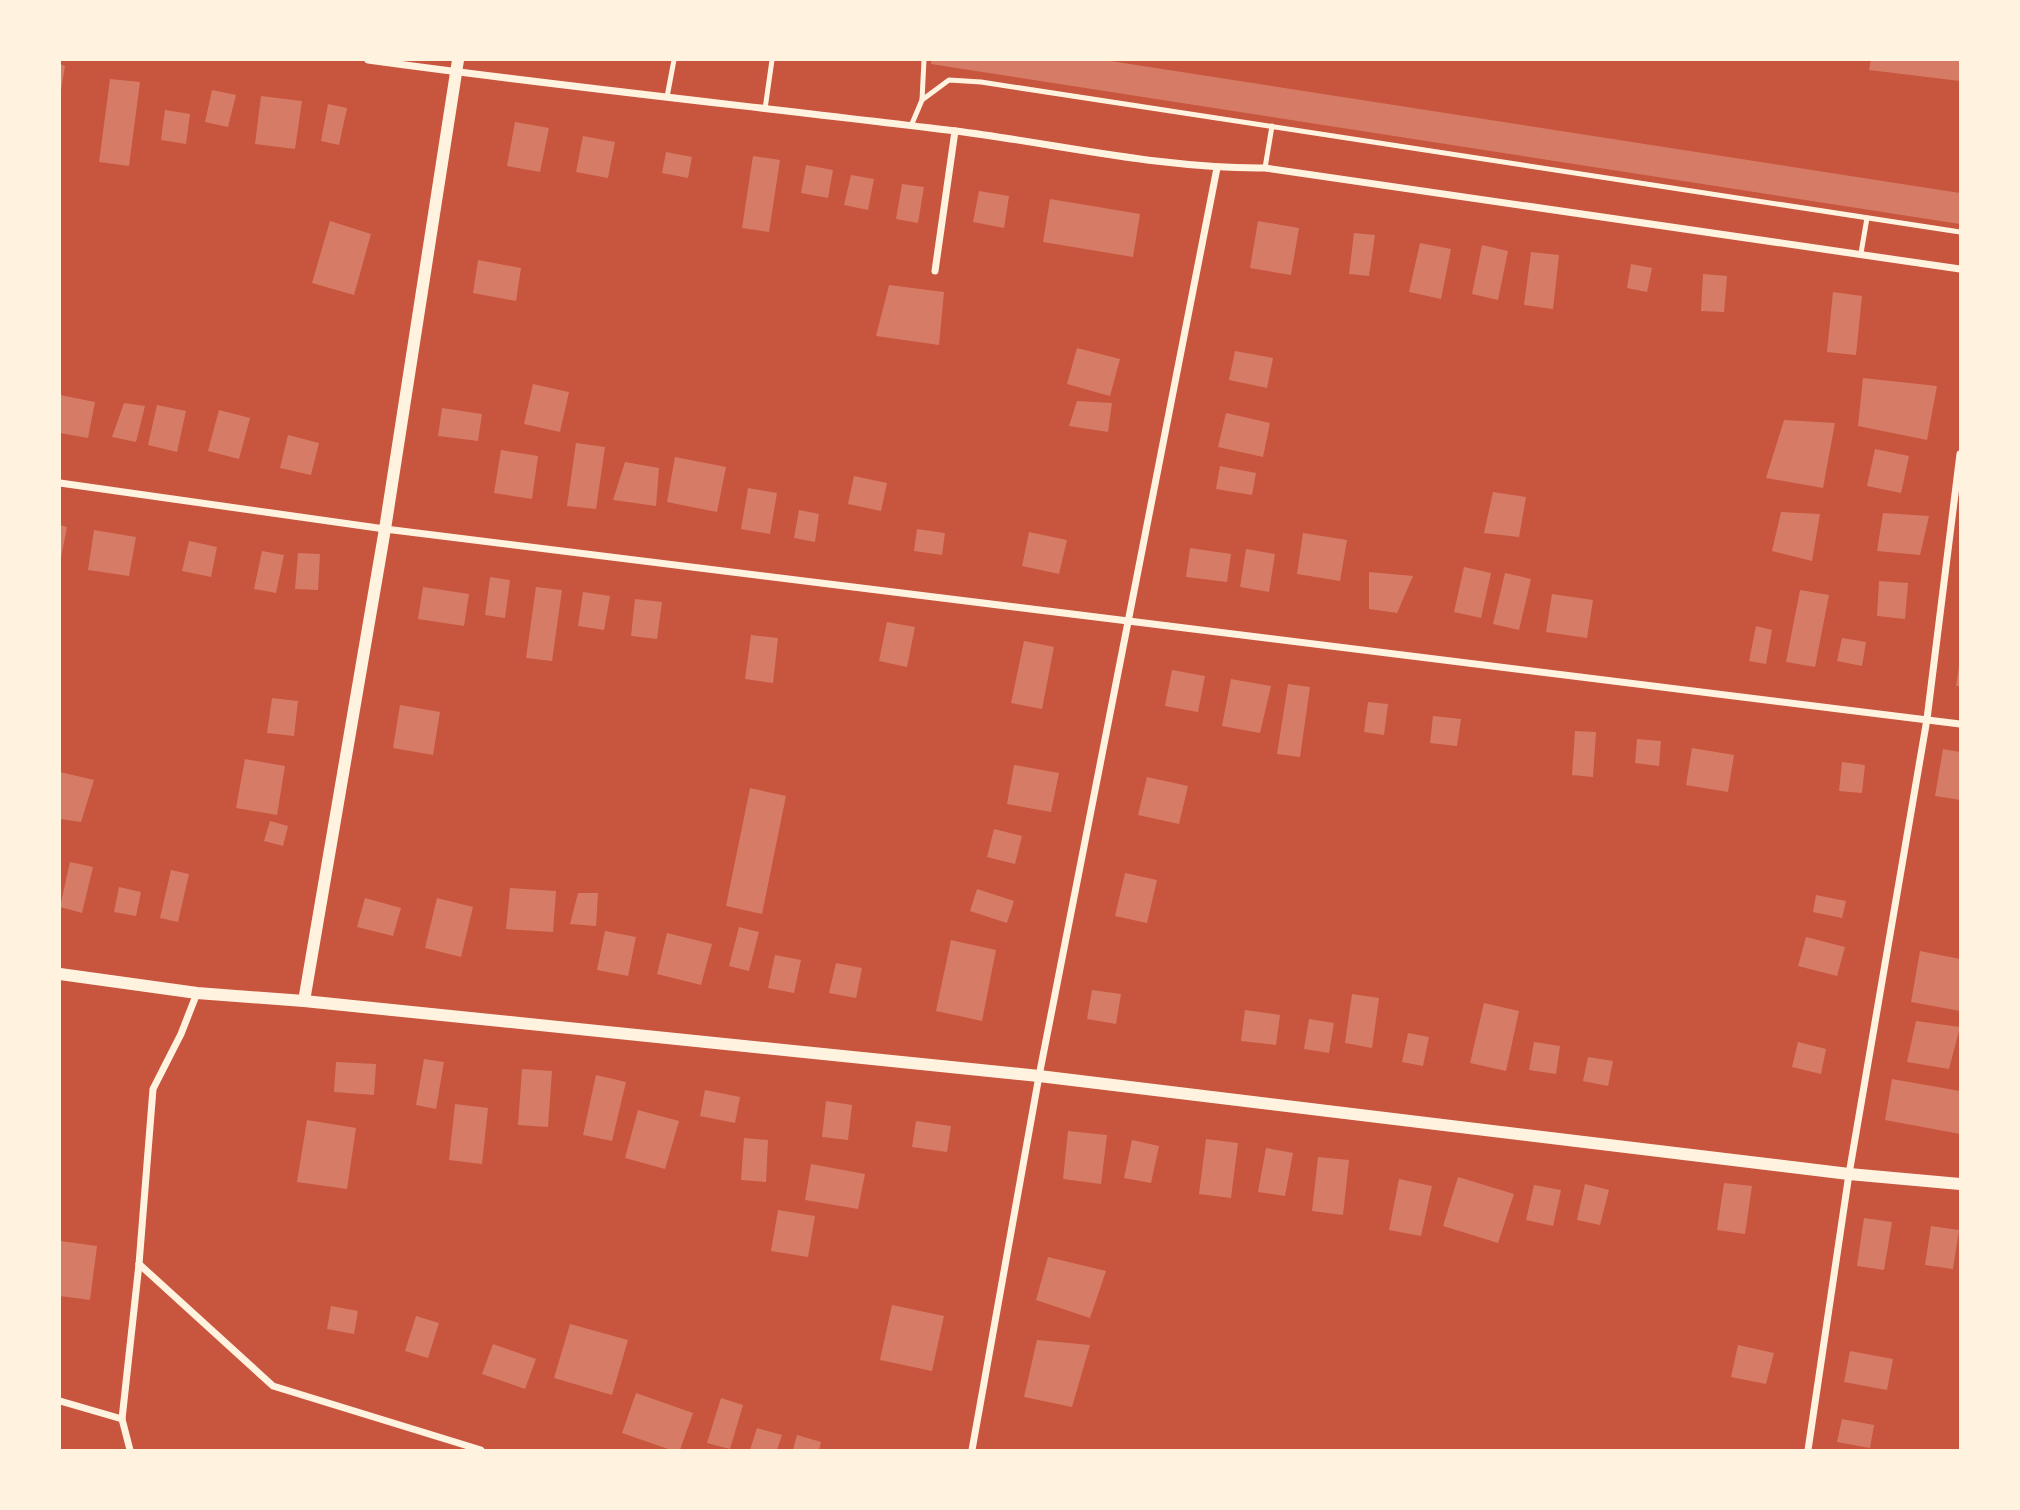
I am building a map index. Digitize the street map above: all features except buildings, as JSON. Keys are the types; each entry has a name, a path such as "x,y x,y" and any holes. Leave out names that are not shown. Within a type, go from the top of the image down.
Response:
{"street":[{"path":"368,60 457,66 667,97 955,131 1216,168 1265,168 1961,269"},
{"path":"304,1001 385,529 457,66"},
{"path":"935,271 955,131"},
{"path":"972,1451 1039,1076 1216,168"},
{"path":"1808,1451 1849,1174 1927,719 1961,454"},
{"path":"60,483 385,529 1961,724"},
{"path":"60,974 197,993 304,1001 1039,1076 1849,1174 1961,1184"},
{"path":"130,1451 122,1419 139,1264 153,1089 181,1034 197,993"},
{"path":"139,1264 273,1386 481,1451"},
{"path":"60,1401 122,1419"}],"lane":[{"path":"667,97 674,60"},
{"path":"765,108 772,60"},
{"path":"911,127 922,100 924,60"},
{"path":"922,100 950,80 981,82 1961,232"},
{"path":"1265,168 1272,126"},
{"path":"1861,253 1867,218"}]}
